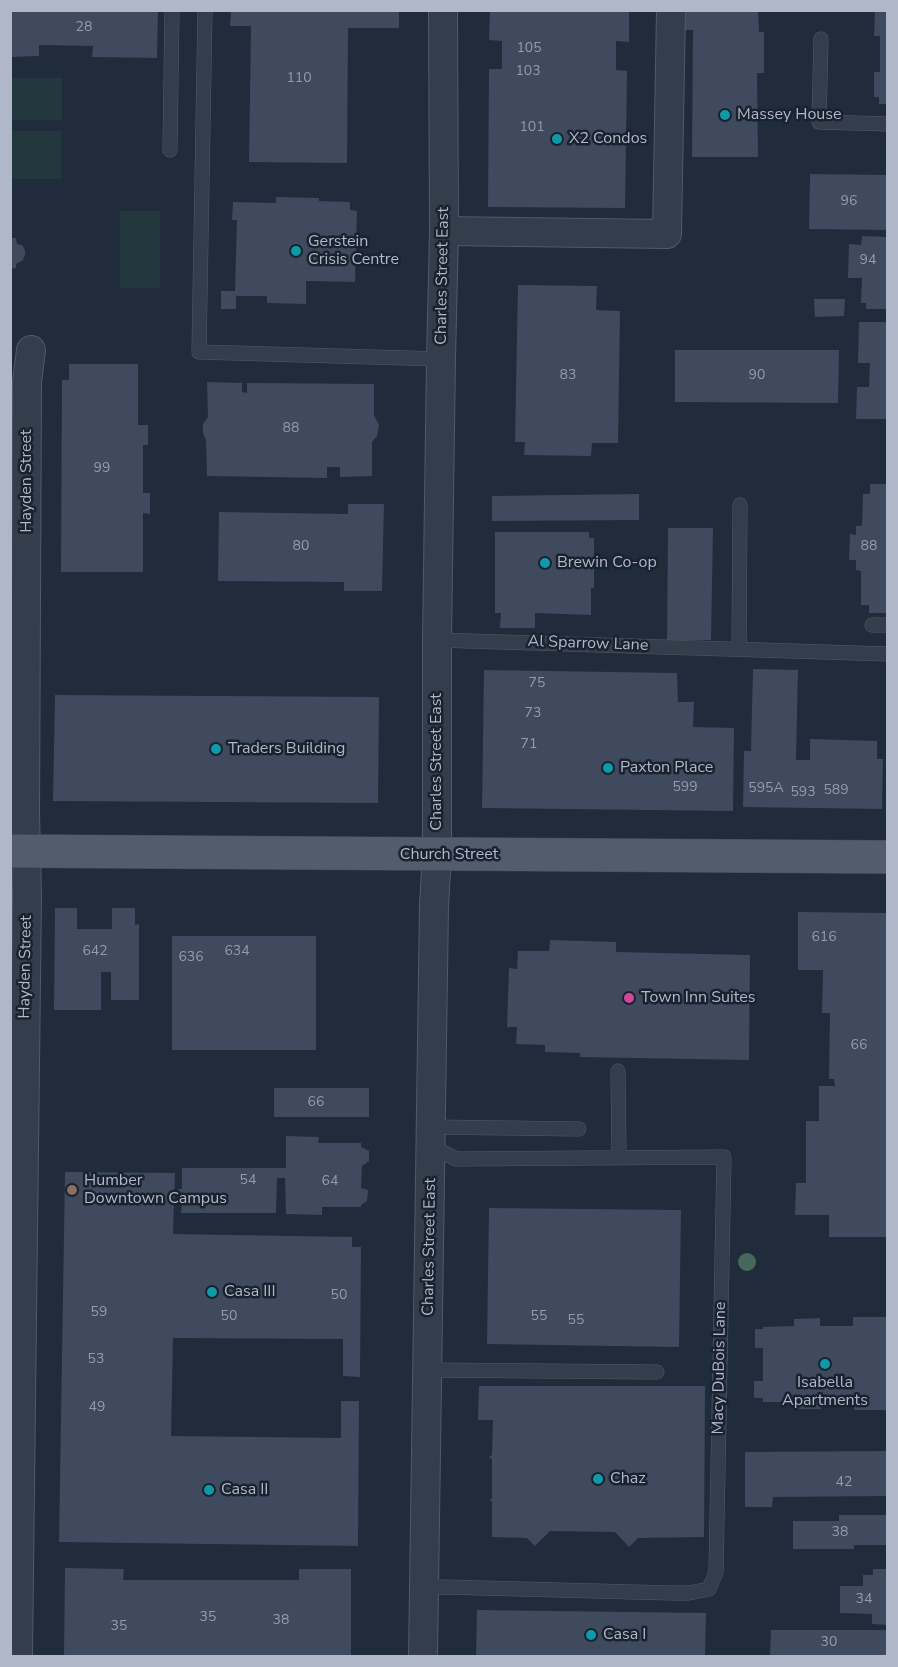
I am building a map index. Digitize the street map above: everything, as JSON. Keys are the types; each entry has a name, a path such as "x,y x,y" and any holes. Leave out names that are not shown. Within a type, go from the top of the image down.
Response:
{"main road":[{"name":"Church Street","path":"18,851 888,857"}],"street":[{"name":"Charles Street East","path":"423,1656 434,905 437,854 437,640 444,231 444,10"},
{"path":"444,231 667,234 671,10"},
{"name":"Hayden Street","path":"18,1656 15,1476 27,896 18,851 19,543 27,382 31,350"}],"lane":[{"path":"170,150 172,10"},
{"path":"205,10 200,352 441,359"},
{"path":"822,39 819,122 888,123"},
{"path":"739,649 740,505"},
{"path":"872,625 888,625"},
{"name":"Al Sparrow Lane","path":"437,640 888,654"},
{"path":"618,1071 619,1157"},
{"path":"432,1137 579,1129"},
{"name":"Macy DuBois Lane","path":"424,1588 672,1593 689,1593 709,1589 716,1572 724,1157 456,1159 432,1137"},
{"path":"428,1370 657,1372"}],"green space":[{"path":"11,78 62,78 62,120 11,120"},
{"path":"11,131 61,131 61,179 11,179"},
{"path":"120,211 160,211 160,288 120,288"}],"building":[{"path":"10,10 158,10 157,58 92,57 93,46 39,45 39,56 10,57"},
{"path":"231,10 399,10 399,28 348,28 347,163 249,162 251,26 230,26"},
{"name":"X2 Condos","path":"490,10 629,10 629,42 616,41 616,70 627,71 625,208 488,207 489,69 502,69 502,41 489,40"},
{"name":"Massey House","path":"683,10 758,10 759,32 764,32 764,73 757,73 758,157 692,157 693,30 683,30"},
{"name":"Massey House","path":"875,10 888,10 888,104 879,104 879,97 874,97 874,72 880,72 880,36 874,36"},
{"path":"810,174 888,175 888,230 809,229"},
{"name":"Gerstein Crisis Centre","path":"276,197 319,198 319,201 350,202 350,210 357,211 355,282 306,281 306,304 267,303 267,296 236,296 236,309 221,309 221,291 235,291 237,220 232,220 233,202 276,203"},
{"path":"862,236 888,237 888,309 866,309 866,303 861,303 862,278 848,278 849,244 861,245"},
{"path":"10,238 16,238 17,244 22,245 25,250 25,255 23,260 16,264 16,268 10,269"},
{"path":"518,285 597,286 596,310 620,311 618,443 592,443 591,456 524,455 525,442 515,442"},
{"path":"814,299 845,299 844,316 815,317"},
{"path":"859,322 888,322 888,419 856,419 857,387 869,387 870,363 858,363"},
{"path":"675,350 839,350 838,403 675,402"},
{"path":"69,364 138,364 138,425 148,425 148,445 143,445 143,493 150,493 150,514 143,513 143,572 61,572 62,380 69,380"},
{"path":"207,382 242,383 242,392 247,393 247,383 374,384 374,415 379,425 377,436 372,442 372,476 340,477 340,467 327,467 327,478 207,476 203,424 208,417"},
{"path":"870,484 888,484 888,613 869,613 869,605 861,605 861,571 856,570 856,560 849,560 850,534 856,535 856,526 862,526 863,494 870,494"},
{"path":"639,494 639,520 492,521 492,496"},
{"path":"348,504 384,504 382,591 344,591 344,582 218,581 219,512 348,514"},
{"path":"668,528 713,528 711,640 667,640"},
{"name":"Brewin Co-op","path":"495,532 589,532 589,538 594,538 594,588 591,588 591,615 535,613 535,628 500,628 501,613 495,613"},
{"path":"753,669 798,670 796,760 810,760 810,739 877,741 877,759 883,759 882,809 743,807 744,751 751,751"},
{"name":"Paxton Place","path":"484,670 677,673 678,702 694,702 693,727 734,728 733,811 482,808"},
{"name":"Traders Building","path":"55,695 379,697 378,803 53,801"},
{"path":"55,908 77,908 77,929 112,929 112,908 135,908 135,925 139,924 139,1000 111,1000 111,972 101,972 101,1010 54,1010"},
{"path":"798,912 888,913 888,1237 829,1237 829,1215 795,1215 796,1183 806,1183 806,1121 819,1121 819,1086 835,1086 834,1079 829,1079 830,1013 822,1013 823,970 798,970"},
{"path":"172,936 316,936 316,1050 172,1050"},
{"name":"Town Inn Suites","path":"550,940 616,942 616,952 750,955 749,1060 580,1057 580,1053 545,1052 545,1045 516,1044 517,1027 507,1027 509,968 517,969 518,951 549,951"},
{"path":"274,1088 369,1088 369,1117 274,1117"},
{"path":"286,1136 319,1137 318,1143 361,1143 361,1147 369,1151 369,1161 362,1166 361,1188 368,1190 367,1201 361,1207 322,1207 322,1215 286,1214 285,1178 277,1178 276,1213 181,1213 182,1202 177,1202 178,1189 182,1189 182,1168 286,1168"},
{"path":"65,1172 175,1173 173,1234 352,1237 352,1247 361,1247 360,1377 343,1376 343,1339 173,1338 171,1436 341,1438 341,1401 359,1401 358,1546 59,1542"},
{"path":"489,1208 681,1210 679,1347 487,1344"},
{"name":"Isabella Apartments","path":"853,1317 888,1317 888,1410 854,1410 854,1401 821,1401 821,1409 795,1409 795,1402 763,1402 763,1398 754,1398 754,1381 763,1381 763,1348 755,1348 755,1329 794,1326 794,1319 820,1318 820,1326 853,1326"},
{"name":"Chaz","path":"479,1386 705,1386 704,1537 638,1538 629,1547 615,1532 550,1531 535,1546 527,1538 492,1537 492,1502 490,1500 492,1498 492,1459 489,1457 492,1455 493,1420 478,1420"},
{"path":"888,1451 888,1496 773,1497 772,1507 745,1507 745,1452"},
{"path":"839,1515 888,1515 888,1545 854,1545 854,1549 793,1549 793,1521 839,1521"},
{"path":"65,1568 124,1569 123,1580 299,1580 299,1569 351,1569 351,1656 64,1656"},
{"path":"873,1569 888,1569 888,1625 872,1624 872,1614 840,1613 840,1586 863,1586 863,1575 873,1575"},
{"name":"Casa I","path":"477,1610 706,1613 705,1656 476,1656"},
{"path":"771,1630 888,1630 888,1656 770,1656"}],"place":[{"name":"Massey House","path":"725,115"},
{"name":"X2 Condos","path":"557,139"},
{"name":"Gerstein Crisis Centre","path":"296,251"},
{"name":"Brewin Co-op","path":"545,563"},
{"name":"Traders Building","path":"216,749"},
{"name":"Paxton Place","path":"608,768"},
{"name":"Town Inn Suites","path":"629,998"},
{"name":"Humber Downtown Campus","path":"72,1190"},
{"name":"Casa III","path":"212,1292"},
{"name":"Isabella Apartments","path":"825,1364"},
{"name":"Chaz","path":"598,1479"},
{"name":"Casa II","path":"209,1490"},
{"name":"Casa I","path":"591,1635"}]}
